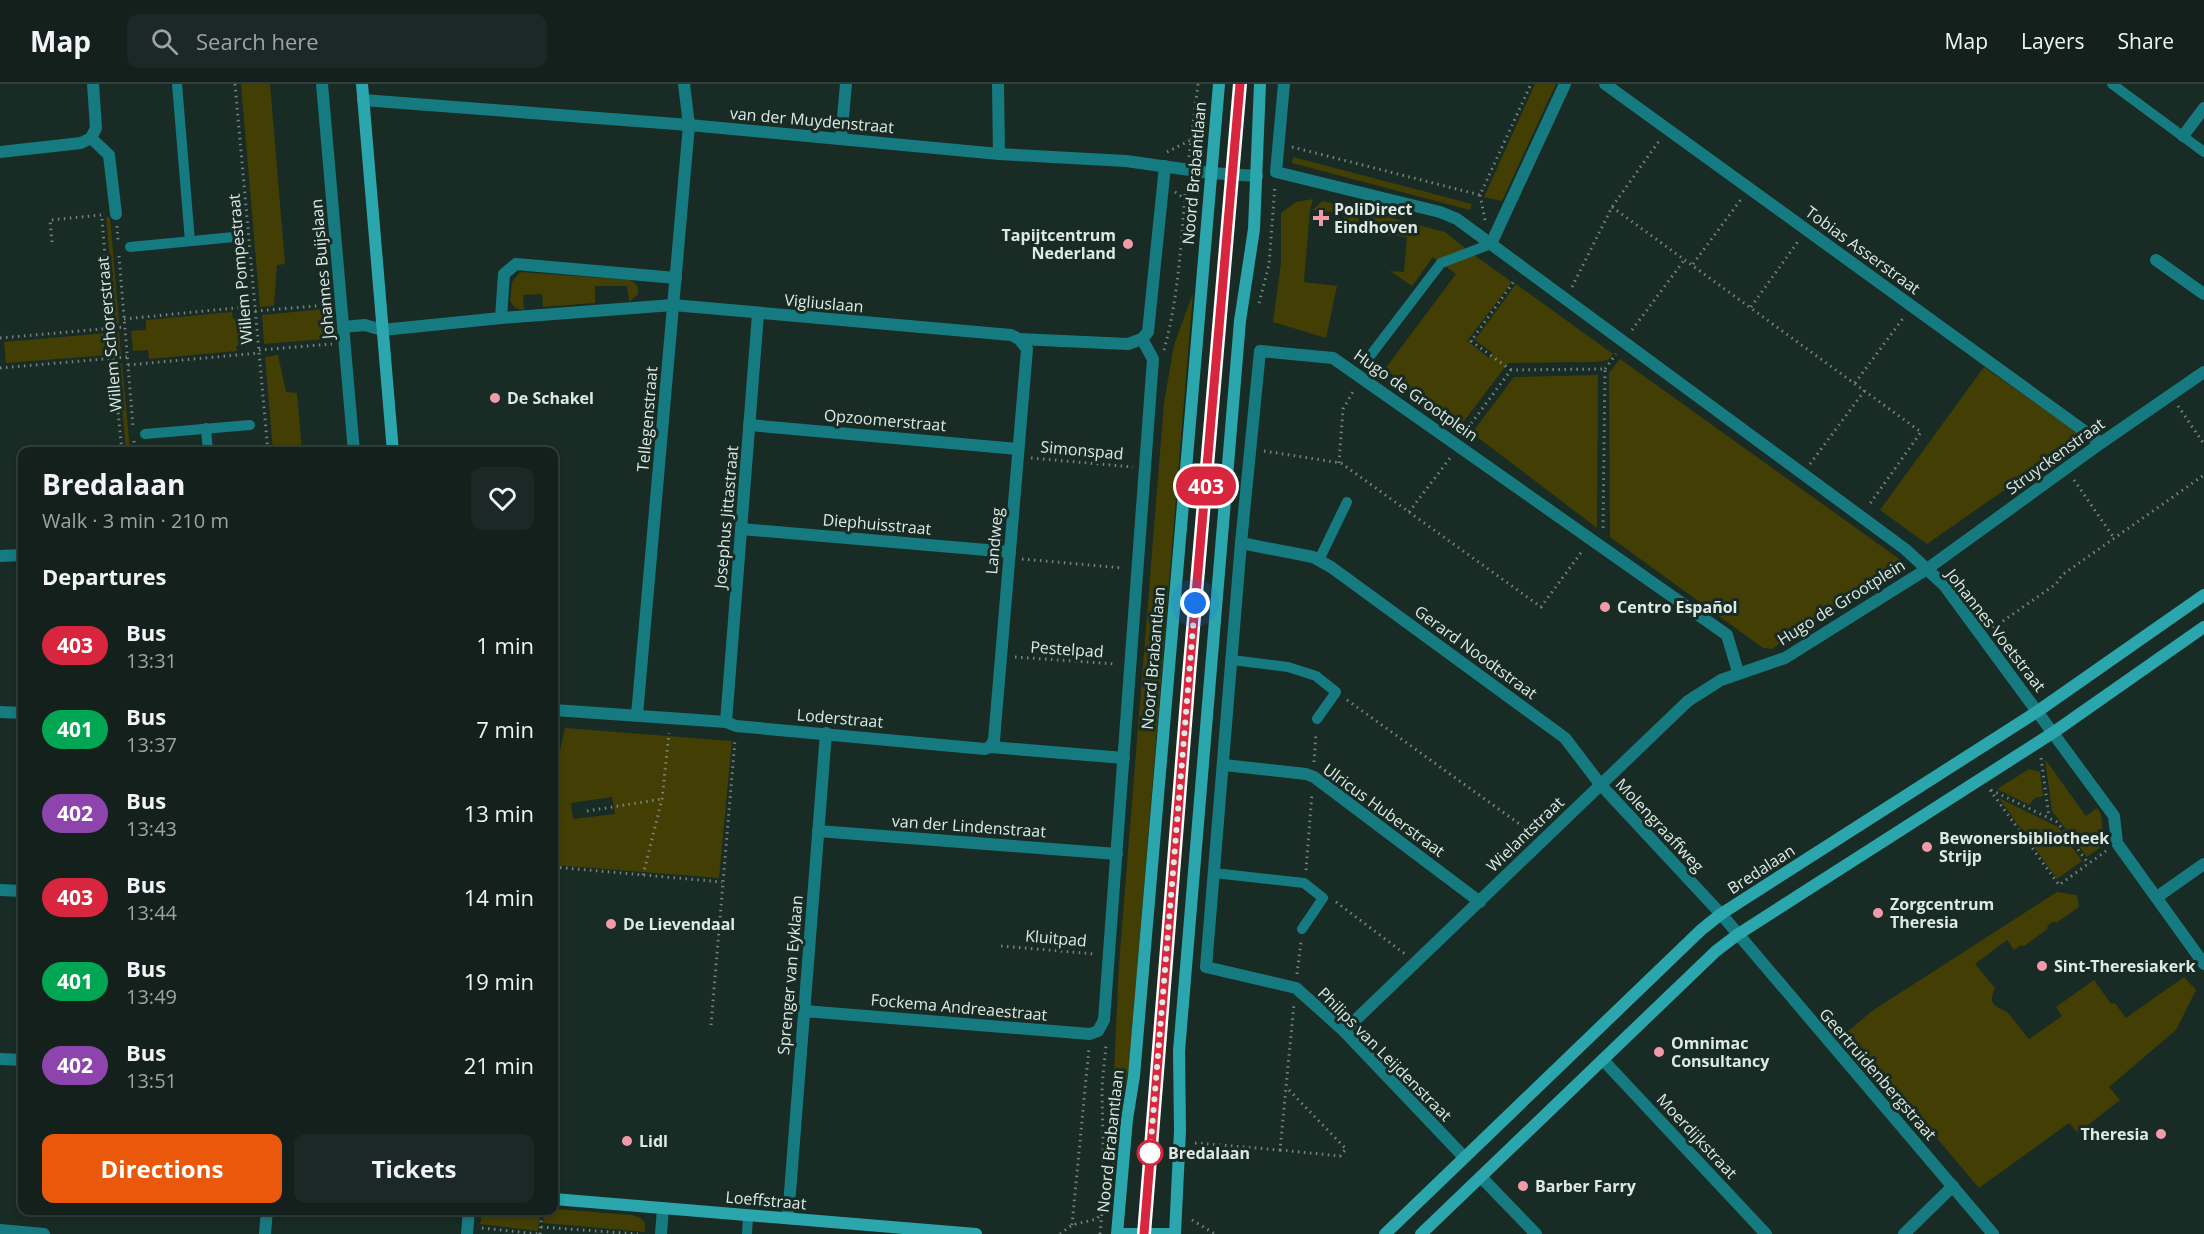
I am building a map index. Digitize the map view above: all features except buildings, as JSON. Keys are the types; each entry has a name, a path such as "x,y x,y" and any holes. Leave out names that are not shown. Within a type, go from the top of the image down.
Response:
{"street":[{"path":"0,152 81,143 91,138 96,128 93,84"},
{"name":"Johannes Buijslaan","path":"322,84 354,447"},
{"path":"362,84 393,447"},
{"name":"Tellegenstraat","path":"637,715 689,125 684,84"},
{"path":"841,139 846,84"},
{"path":"998,84 999,154"},
{"name":"Noord Brabantlaan","path":"1117,1234 1127,1119 1134,1076 1219,84"},
{"path":"1176,1234 1180,1131 1180,1039 1240,321 1250,262 1257,176 1260,84"},
{"path":"1278,143 1284,84"},
{"path":"1491,244 1565,84"},
{"name":"Tobias Asserstraat","path":"1605,84 2101,443"},
{"name":"van der Muydenstraat","path":"363,100 689,125 999,154 1126,161 1211,173 1257,176"},
{"path":"2183,136 2204,108"},
{"path":"91,138 110,155 116,214"},
{"name":"Hugo de Grootplein","path":"1250,449 1260,351 1334,358 1727,635 1738,672 1785,657 1927,569 1905,549 1861,516 1457,219 1440,212 1276,172 1278,143"},
{"name":"Noord Brabantlaan","path":"1090,1034 1098,1031 1104,1020 1153,359 1142,339 1148,332 1165,166"},
{"path":"2156,260 2204,294"},
{"path":"501,318 504,274 516,264 676,278"},
{"name":"Vigliuslaan","path":"343,327 365,325 382,330 673,305 1011,335 1019,339 1128,344 1142,339"},
{"name":"Josephus Jittastraat","path":"731,724 741,530 758,314"},
{"name":"Landweg","path":"990,747 994,740 1027,349 1019,339"},
{"name":"Struyckenstraat","path":"1927,569 2101,443 2204,372"},
{"name":"Opzoomerstraat","path":"749,425 1018,453"},
{"path":"1214,873 1250,449"},
{"name":"Diephuisstraat","path":"741,530 1010,555"},
{"name":"Gerard Noodtstraat","path":"1241,543 1313,557 1331,567 1565,738 1600,784"},
{"path":"0,556 18,555"},
{"name":"Johannes Voetstraat","path":"1927,569 1944,585 2114,816 2117,843"},
{"name":"Bredalaan","path":"1385,1234 1701,930 1721,914 2038,711 2204,595"},
{"path":"1421,1234 1716,951 1737,934 2039,742 2204,627"},
{"name":"Wielantstraat","path":"1344,1031 1688,701 1738,672"},
{"name":"Loderstraat","path":"558,710 637,715 985,749 990,747 1124,758"},
{"path":"0,712 18,713"},
{"name":"Sprenger van Eyklaan","path":"788,1218 826,733"},
{"name":"Ulricus Huberstraat","path":"1224,765 1306,774 1314,777 1480,902"},
{"name":"Molengraaffweg","path":"1600,784 1737,934"},
{"name":"van der Lindenstraat","path":"818,831 1117,854"},
{"path":"2117,843 2204,964"},
{"path":"2157,897 2204,864"},
{"name":"Philips van Leijdenstraat","path":"1214,873 1206,968 1296,988 1344,1031 1464,1157"},
{"path":"0,890 18,891"},
{"name":"Geertruidenbergstraat","path":"1737,934 1993,1234"},
{"name":"Fockema Andreaestraat","path":"804,1011 1090,1034"},
{"path":"0,1059 18,1060"},
{"name":"Moerdijkstraat","path":"1603,1060 1766,1234"},
{"path":"1480,1177 1536,1234"},
{"path":"1904,1234 1953,1186"},
{"name":"Loeffstraat","path":"558,1199 976,1234"},
{"path":"661,1234 663,1208"},
{"path":"265,1234 267,1215"},
{"path":"468,1230 470,1215"},
{"path":"0,1230 44,1234"},
{"path":"1124,1234 1170,1234"}],"lane":[{"path":"177,84 190,242"},
{"path":"1144,1233 1240,84"},
{"path":"2112,84 2204,152"},
{"path":"130,247 234,237"},
{"path":"1371,356 1441,263 1491,244"},
{"path":"145,434 250,424"},
{"path":"206,428 208,447"},
{"path":"1319,560 1347,502"},
{"path":"1232,660 1288,667 1316,676 1336,692 1317,719"},
{"path":"1214,873 1304,883 1323,898 1302,929"},
{"path":"747,1234 748,1215"}],"path":[{"name":"Willem Pompestraat","path":"235,84 268,447"},
{"name":"Noord Brabantlaan","path":"1161,359 1172,323 1177,286 1198,84"},
{"path":"1278,143 1480,195 1531,84"},
{"path":"1566,300 1612,207 1668,129"},
{"path":"1693,264 1749,188"},
{"path":"1612,207 1921,432 1861,516"},
{"path":"52,242 50,220 116,214"},
{"name":"Willem Schorerstraat","path":"116,214 134,430"},
{"name":"Willem Schorerstraat","path":"102,215 111,329"},
{"path":"1751,307 1807,230"},
{"path":"1603,547 1605,369 1685,259"},
{"path":"1524,268 1472,341 1511,370 1605,369"},
{"path":"124,319 255,308 341,304"},
{"path":"1855,383 1912,306"},
{"path":"0,338 125,327"},
{"path":"128,366 345,343"},
{"path":"0,368 128,357"},
{"name":"Willem Schorerstraat","path":"113,359 122,447"},
{"path":"1409,512 1511,370"},
{"path":"1339,463 1343,409 1362,378"},
{"path":"1803,474 1864,390"},
{"path":"2170,395 2204,444"},
{"path":"134,441 135,447"},
{"path":"1250,449 1339,463 1541,607 1591,538"},
{"name":"Simonspad","path":"1018,453 1145,468"},
{"path":"2066,468 2114,538"},
{"path":"1982,636 2056,584 2062,575 2204,475"},
{"path":"1010,555 1137,570"},
{"name":"Pestelpad","path":"1001,656 1130,666"},
{"path":"1336,692 1543,840"},
{"path":"643,875 662,799 670,718"},
{"path":"1304,883 1317,719"},
{"path":"711,1025 723,882 731,724"},
{"path":"2039,742 2049,818"},
{"path":"1982,778 2059,885 2117,843"},
{"path":"1989,789 2057,822 2089,864"},
{"path":"587,811 662,799"},
{"path":"558,867 723,882"},
{"path":"1323,898 1334,901 1416,963"},
{"path":"1280,1150 1302,929"},
{"name":"Kluitpad","path":"1001,946 1109,955"},
{"path":"1072,1225 1090,1034"},
{"path":"1195,1143 1340,1156 1346,1149 1286,1087"},
{"path":"1060,1234 1072,1225 1097,1219 1102,1211"},
{"path":"468,1230 539,1234 542,1215"},
{"path":"1192,1220 1215,1234"},
{"path":"541,1227 638,1234"}],"shaded area":[{"path":"241,84 270,84 285,264 277,265 274,306 260,307"},
{"path":"1535,84 1556,84 1502,201 1484,197"},
{"path":"1293,157 1472,204 1470,210 1292,163"},
{"path":"1313,199 1304,282 1337,286 1326,338 1273,322 1281,263 1281,213 1296,202"},
{"path":"1323,201 1360,210 1357,233 1343,232 1344,213 1312,210"},
{"path":"1365,211 1445,232 1466,249 1437,260 1433,257 1412,286 1390,271 1404,272 1407,237 1363,233"},
{"path":"106,217 110,217 119,323 116,324"},
{"path":"1474,255 1512,282 1467,341 1489,358 1493,353 1475,340 1516,284 1613,354 1608,360 1596,362 1508,363 1461,425 1385,369 1456,274 1445,266"},
{"path":"520,272 629,280 637,285 638,294 629,302 627,286 595,286 595,303 543,307 542,294 523,295 524,310 515,308 510,301 512,282"},
{"path":"1193,293 1129,1068 1119,1116 1112,1193 1112,1115 1119,964 1164,403 1174,345"},
{"path":"334,308 337,338 264,344 262,315"},
{"path":"232,312 233,319 249,317 251,344 236,346 237,351 149,359 148,350 133,351 131,331 146,330 146,320"},
{"path":"119,332 121,354 6,363 4,342"},
{"path":"278,355 286,392 297,393 302,447 273,447 265,357"},
{"path":"1620,359 1902,561 1772,649 1763,648 1610,537 1609,373"},
{"path":"118,363 122,363 130,447 126,447"},
{"path":"1984,367 2085,438 1927,544 1880,510"},
{"path":"1598,375 1597,528 1472,433 1514,377"},
{"path":"565,728 732,741 719,878 558,865 558,754","holes":["612,797 615,814 573,819 571,803"]},
{"path":"2045,759 2086,816 2097,808 2101,814 2104,845 2087,857 2052,811"},
{"path":"2029,769 2040,772 2043,796 2035,798 2029,805 1997,789"},
{"path":"1999,798 2058,827 2082,861 2057,879"},
{"name":"Theresia","path":"2057,892 2077,895 2079,907 2056,923 2054,921 2024,946 2021,945 2014,950 2007,940 1975,964 1995,988 1992,999 1994,1005 2008,1013 2029,1039 2062,1016 2056,1007 2094,980 2111,1004 2115,1003 2126,1018 2184,977 2196,990 2176,1030 2109,1087 2120,1100 2078,1133 2069,1123 1979,1188 1847,1032 1872,1011"},
{"path":"558,1209 632,1215 645,1223 645,1232 543,1223 544,1215 558,1215"},
{"path":"482,1215 540,1215 538,1231 480,1224"}],"bus line":[{"name":"403","path":"1144,1234 1240,84"}],"place":[{"name":"PoliDirect Eindhoven","path":"1321,218"},
{"name":"Tapijtcentrum Nederland","path":"1128,244"},
{"name":"De Schakel","path":"495,398"},
{"name":"Centro Español","path":"1605,607"},
{"name":"Bewonersbibliotheek Strijp","path":"1927,847"},
{"name":"Zorgcentrum Theresia","path":"1878,913"},
{"name":"De Lievendaal","path":"611,924"},
{"name":"Sint-Theresiakerk","path":"2042,966"},
{"name":"Omnimac Consultancy","path":"1659,1052"},
{"name":"Theresia","path":"2161,1134"},
{"name":"Lidl","path":"627,1141"},
{"name":"Bredalaan","path":"1150,1153"},
{"name":"Barber Farry","path":"1523,1186"}],"route":[{"path":"1150,1153 1195,603"}]}
